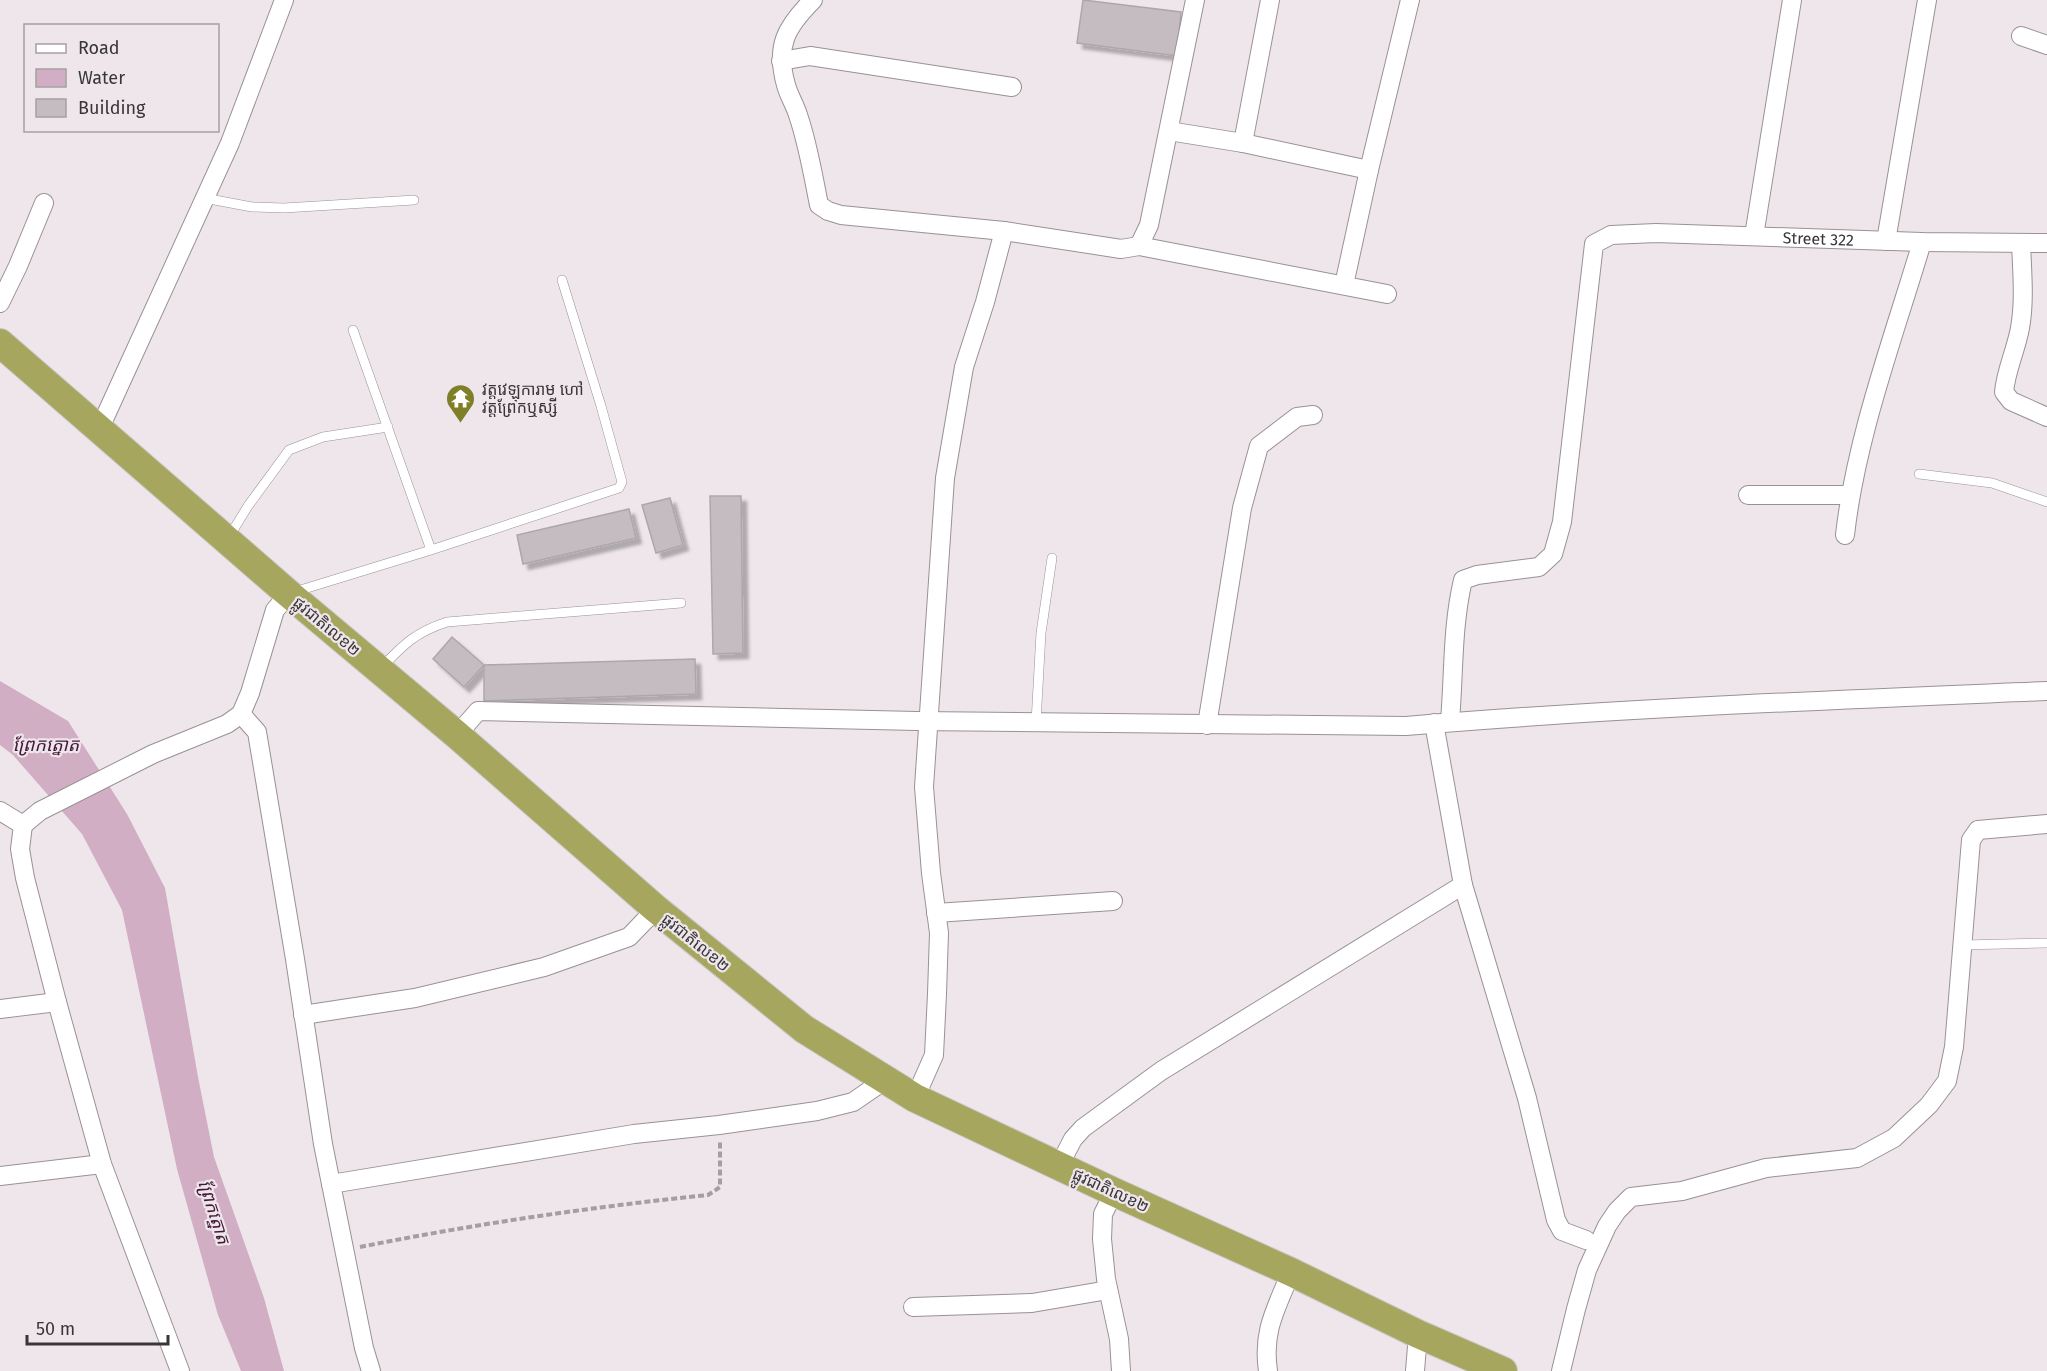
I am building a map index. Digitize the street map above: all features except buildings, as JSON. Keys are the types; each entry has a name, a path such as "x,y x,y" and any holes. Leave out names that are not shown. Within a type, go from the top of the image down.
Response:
{"highway":[{"name":"ផ្លូវជាតិលេខ២","path":"0,343 656,909 804,1029 915,1098 1291,1272 1418,1334 1503,1371"}],"street":[{"path":"99,430 230,143 284,0"},
{"path":"813,0 792,22 783,42 781,61 786,87 799,116 819,205 828,211 1004,231 1121,249 1139,246 1388,294"},
{"path":"1139,246 1149,225 1195,0"},
{"path":"1243,143 1270,0"},
{"path":"1344,285 1410,0"},
{"path":"1754,236 1792,0"},
{"path":"1886,241 1927,0"},
{"path":"2021,36 2047,45"},
{"path":"781,61 810,56 1012,87"},
{"path":"1169,131 1243,143 1369,170"},
{"path":"0,303 44,203"},
{"path":"915,1098 934,1055 939,933 931,873 924,787 945,478 964,367 985,302 1004,231"},
{"name":"Street 322","path":"1442,722 1463,580 1477,575 1539,567 1553,554 1562,522 1594,244 1611,235 1645,233 1922,242 2047,243"},
{"path":"1845,535 1850,495 1868,421 1922,242"},
{"path":"2021,243 2023,307 2020,331 2005,381 2004,392 2011,401 2047,417"},
{"path":"1207,725 1242,508 1259,446 1272,434 1298,417 1313,416"},
{"path":"1748,495 1850,495"},
{"path":"180,1371 102,1164 57,1002 20,849 23,825 40,811 153,754 227,724 241,714 250,693 275,610 289,594"},
{"path":"457,735 478,711 1337,727 1406,726 1706,705 2047,691"},
{"path":"241,714 257,732 331,1184 364,1348 371,1371"},
{"path":"1442,722 1463,885 1527,1098 1557,1220 1562,1231 1586,1240"},
{"path":"0,811 23,825"},
{"path":"1562,1371 1587,1269 1607,1226 1617,1211 1631,1197 1682,1191 1767,1168 1857,1158 1894,1138 1929,1105 1947,1081 1954,1047 1971,840 1978,830 2047,824"},
{"path":"1059,1166 1072,1139 1083,1128 1161,1071 1463,885"},
{"path":"936,913 1113,901"},
{"path":"303,1015 415,998 544,967 629,937 656,909"},
{"path":"0,1009 57,1002"},
{"path":"331,1184 634,1134 817,1111 853,1102 885,1080"},
{"path":"0,1176 102,1164"},
{"path":"1114,1192 1103,1214 1102,1239 1108,1290 1119,1339 1121,1371"},
{"path":"1268,1371 1265,1351 1268,1329 1291,1272"},
{"path":"913,1307 1032,1303 1108,1290"},
{"path":"1415,1371 1418,1334"}],"lane":[{"path":"204,198 252,207 284,208 414,200"},
{"path":"289,594 619,488 622,482 562,280"},
{"path":"353,330 431,550"},
{"path":"228,539 248,506 289,450 323,437 388,427"},
{"path":"1919,474 1992,483 2047,502"},
{"path":"1036,722 1041,633 1052,558"},
{"path":"379,670 406,641 425,630 447,622 681,603"},
{"path":"1963,945 2047,943"}],"path":[{"path":"344,1251 432,1233 536,1216 708,1195 720,1187 719,1125"}],"water":[{"name":"ព្រែកត្នោត","path":"0,681 68,721 127,814 165,888 214,1157 264,1298 284,1371 241,1371 218,1315 177,1169 122,910 82,834 13,755 0,745"}],"place":[{"name":"វត្តវេឡុការាម ហៅ វត្តព្រែកឬស្សី","path":"461,424"}]}
